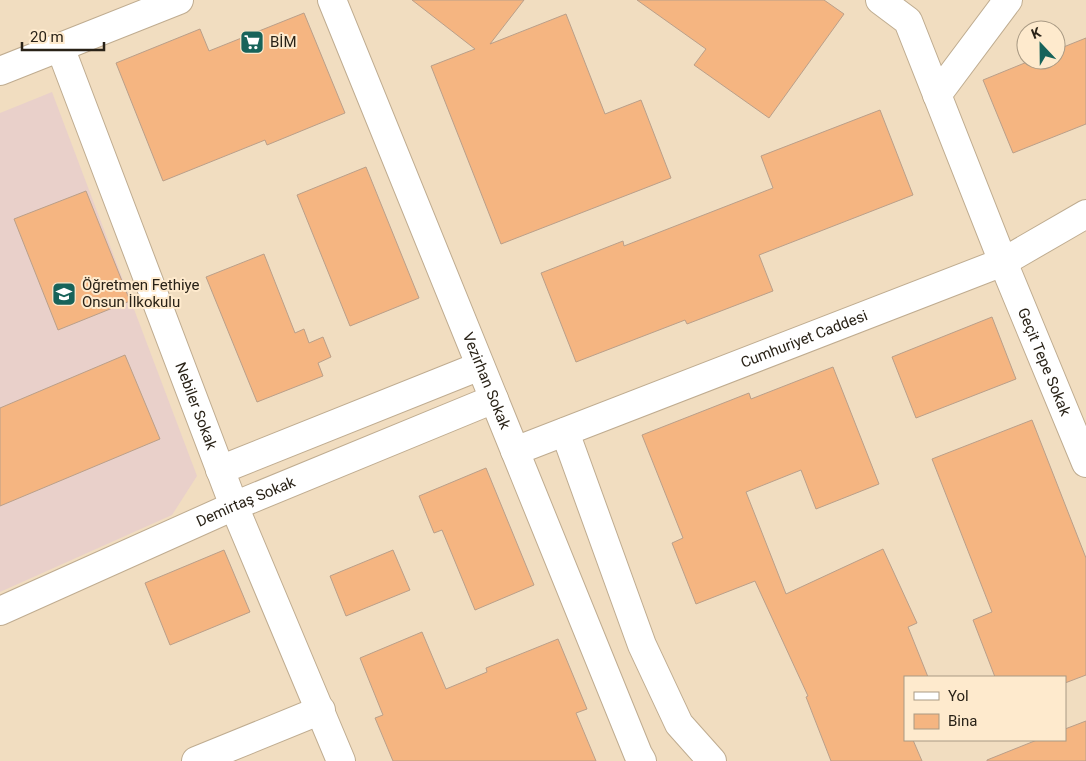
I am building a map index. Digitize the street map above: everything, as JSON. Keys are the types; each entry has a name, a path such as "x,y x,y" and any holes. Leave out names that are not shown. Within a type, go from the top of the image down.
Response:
{"street":[{"path":"0,71 176,0"},
{"name":"Vezirhan Sokak","path":"332,0 642,761"},
{"name":"Geçit Tepe Sokak","path":"880,0 908,21 1002,262 1086,463"},
{"path":"936,95 1008,0"},
{"name":"Nebiler Sokak","path":"60,47 234,506 322,710 341,761"},
{"name":"Cumhuriyet Caddesi","path":"515,451 1002,262 1086,214"},
{"path":"220,470 480,366"},
{"name":"Demirtaş Sokak","path":"0,611 234,506 494,400"},
{"path":"565,432 642,645 679,724 712,761"},
{"path":"196,761 322,710"}],"shaded area":[{"name":"Öğretmen Fethiye Onsun İlkokulu","path":"52,92 197,476 172,515 0,592 0,113"}],"building":[{"path":"412,0 524,0 490,44 566,14 605,114 641,100 671,178 501,244 431,66 475,49"},
{"path":"637,0 824,0 844,14 769,118 694,65 706,49"},
{"path":"304,13 345,113 267,145 265,140 163,181 116,63 200,29 209,51"},
{"path":"1086,38 1086,124 1013,153 983,80 1016,67 1016,70 1066,70 1066,46"},
{"path":"880,110 913,195 759,255 773,291 687,324 685,320 576,362 541,273 623,241 624,246 773,188 761,156"},
{"path":"366,167 419,298 350,326 297,195"},
{"path":"86,191 130,301 58,330 14,219"},
{"path":"264,254 295,333 304,329 309,343 323,337 331,357 318,363 323,376 257,402 206,277"},
{"path":"992,317 1016,379 916,418 892,357"},
{"path":"125,355 160,439 0,506 0,408"},
{"path":"833,367 879,484 816,509 801,470 746,492 786,594 883,549 917,623 908,627 928,676 904,676 904,741 913,741 922,761 831,761 806,697 808,696 755,581 696,604 672,543 683,538 642,435 749,393 751,399"},
{"path":"1032,420 1086,558 1086,675 1066,683 1066,676 995,676 973,620 992,612 932,459"},
{"path":"486,468 534,585 475,610 442,530 434,533 419,496"},
{"path":"224,550 250,612 170,645 145,583"},
{"path":"393,550 410,590 346,616 330,576"},
{"path":"422,632 446,689 487,672 486,668 558,639 587,709 576,713 596,761 393,761 375,718 383,715 360,658"},
{"path":"1086,721 1086,761 987,761 1034,741 1066,741 1066,729"}],"place":[{"name":"BİM","path":"252,42"},
{"name":"Öğretmen Fethiye Onsun İlkokulu","path":"64,294"}]}
